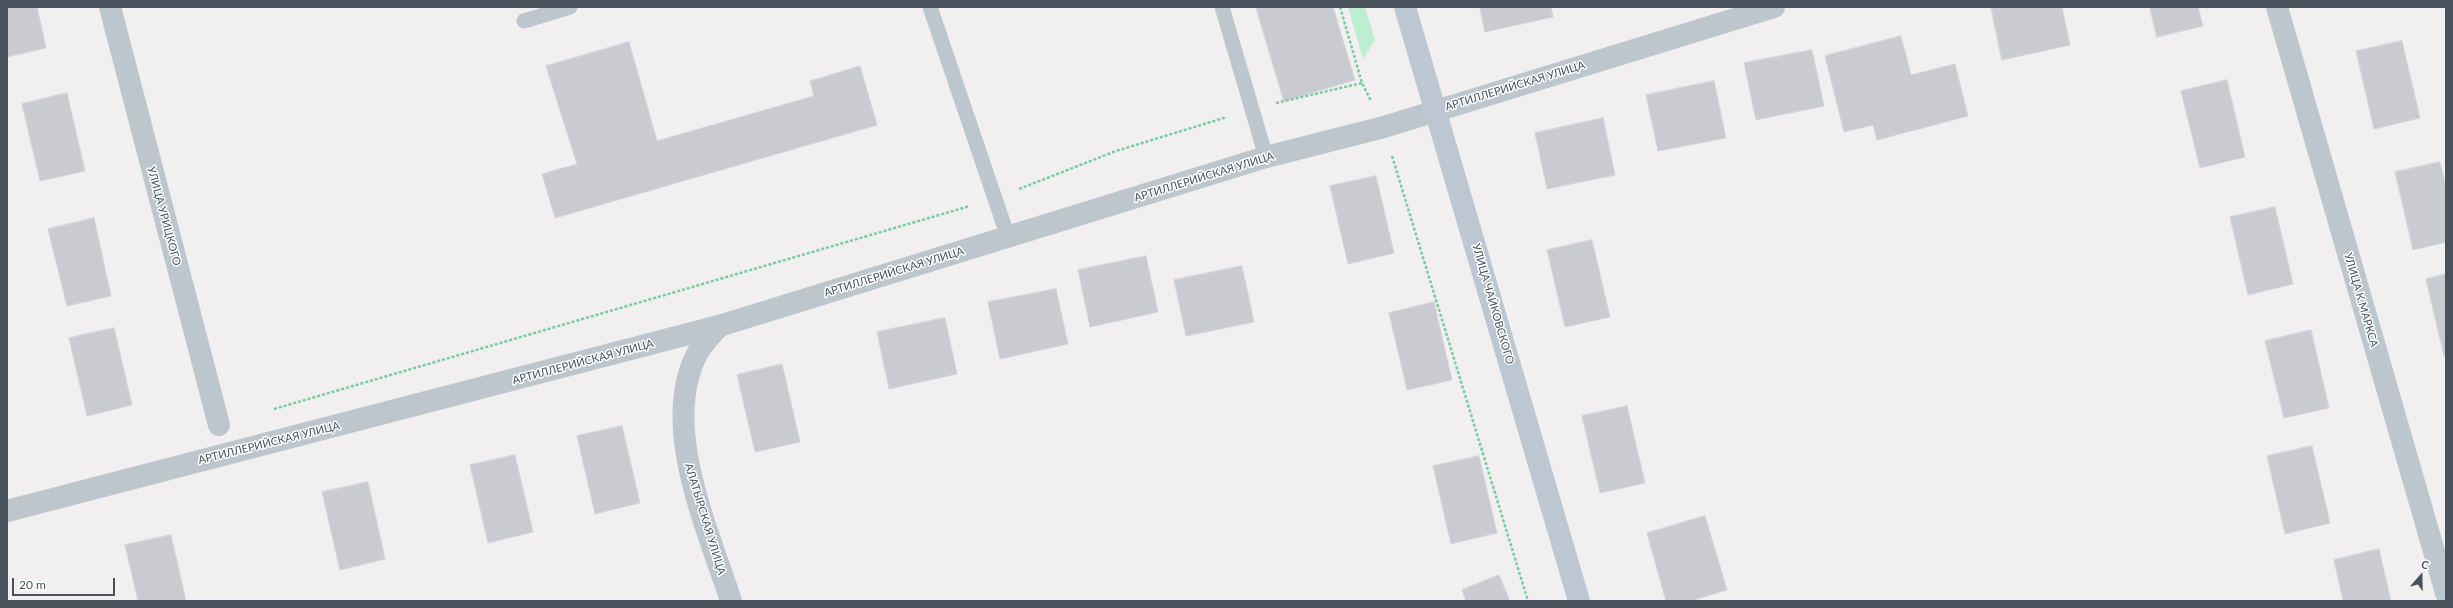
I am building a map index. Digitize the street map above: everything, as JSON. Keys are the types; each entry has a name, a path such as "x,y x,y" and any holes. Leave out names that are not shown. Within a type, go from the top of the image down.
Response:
{"street":[{"name":"УЛИЦА УРИЦКОГО","path":"110,7 219,425"},
{"name":"УЛИЦА ЧАЙКОВСКОГО","path":"1406,7 1579,601"},
{"name":"АРТИЛЛЕРИЙСКАЯ УЛИЦА","path":"7,511 719,326 1266,157 1384,127 1774,7"},
{"name":"УЛИЦА К.МАРКСА","path":"2277,7 2446,593"},
{"name":"АЛАТЫРСКАЯ УЛИЦА","path":"719,326 698,351 686,382 682,416 688,465 731,601"}],"lane":[{"path":"524,21 570,7"},
{"path":"930,7 1008,237"},
{"path":"1222,7 1266,157"}],"path":[{"path":"1340,7 1362,83 1384,127 1528,601"},
{"path":"272,410 995,198 1116,151 1252,109 1362,83"}],"green space":[{"path":"1348,7 1365,7 1375,40 1363,59"}],"building":[{"path":"7,7 37,7 46,48 7,57"},
{"path":"1256,7 1333,7 1355,80 1284,101"},
{"path":"1480,7 1551,7 1553,17 1485,32"},
{"path":"1991,7 2062,7 2070,45 2002,60"},
{"path":"2150,7 2198,7 2203,26 2157,37"},
{"path":"1901,36 1911,75 1955,64 1968,116 1877,140 1873,125 1844,132 1825,56"},
{"path":"2402,41 2420,118 2374,129 2356,51"},
{"path":"629,42 657,141 814,96 810,81 860,66 877,125 555,218 542,174 577,164 546,66"},
{"path":"1812,50 1824,106 1756,120 1744,63"},
{"path":"2227,80 2245,157 2200,168 2181,91"},
{"path":"1714,81 1726,138 1658,151 1646,95"},
{"path":"67,93 85,171 40,181 22,104"},
{"path":"1603,118 1615,175 1547,189 1535,133"},
{"path":"2440,162 2446,187 2446,242 2413,250 2395,172"},
{"path":"1376,176 1394,253 1348,264 1330,186"},
{"path":"2275,207 2293,284 2248,295 2230,217"},
{"path":"94,218 111,296 67,306 48,229"},
{"path":"1592,240 1610,317 1565,327 1547,250"},
{"path":"1146,256 1158,312 1090,327 1078,270"},
{"path":"1242,266 1254,322 1186,336 1174,280"},
{"path":"2446,274 2446,356 2444,356 2426,279"},
{"path":"1056,289 1068,344 1000,359 988,302"},
{"path":"1434,302 1452,380 1407,390 1389,313"},
{"path":"945,318 957,374 889,389 877,332"},
{"path":"114,328 132,405 87,416 69,338"},
{"path":"2311,330 2329,408 2284,418 2265,341"},
{"path":"782,364 800,442 755,452 737,375"},
{"path":"1627,406 1645,483 1600,493 1582,416"},
{"path":"622,426 640,503 595,514 577,436"},
{"path":"2312,446 2330,523 2285,534 2267,456"},
{"path":"515,455 533,532 488,543 470,465"},
{"path":"1479,456 1497,533 1451,544 1433,466"},
{"path":"368,482 385,559 340,570 322,492"},
{"path":"1705,516 1727,590 1690,601 1666,601 1647,533"},
{"path":"171,535 186,601 138,601 125,545"},
{"path":"2379,549 2391,601 2343,601 2334,560"},
{"path":"1499,575 1510,601 1466,601 1462,590"}]}
